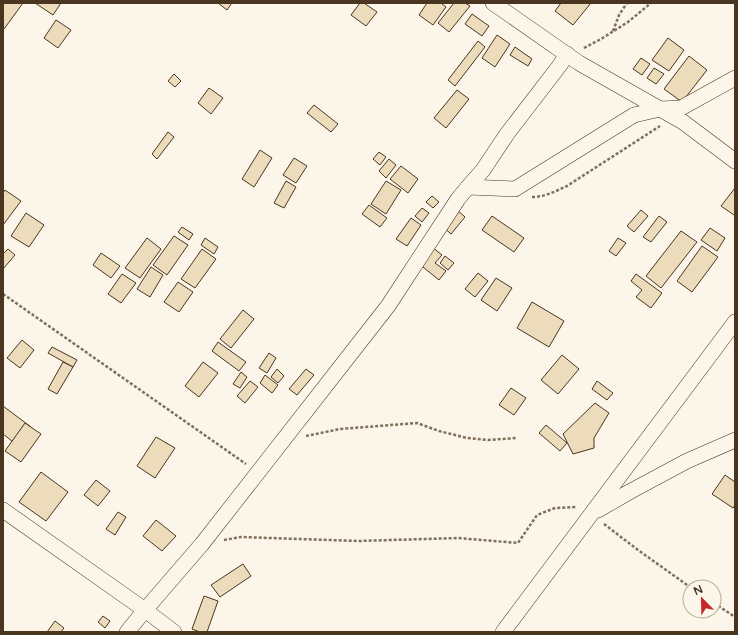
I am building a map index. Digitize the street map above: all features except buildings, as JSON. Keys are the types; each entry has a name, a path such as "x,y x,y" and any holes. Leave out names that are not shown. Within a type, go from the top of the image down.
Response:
{"street":[{"path":"494,3 579,63 679,120 735,161"},
{"path":"127,632 202,544 388,306 458,199 483,170 507,134 567,54"},
{"path":"468,187 515,189 634,115 660,109 681,108 735,78"},
{"path":"503,632 735,322"},
{"path":"592,514 680,465 735,440"},
{"path":"3,510 174,632"}],"path":[{"path":"612,32 619,15 627,3"},
{"path":"567,54 580,51 612,32 628,22 651,3"},
{"path":"532,197 540,197 559,190 649,133 663,125 679,120"},
{"path":"3,294 258,472"},
{"path":"289,433 301,437 340,429 417,423 439,431 468,438 488,440 517,438"},
{"path":"202,544 241,537 358,541 458,538 518,543 536,515 555,508 582,506 638,550 682,581"},
{"path":"722,608 735,617"}]}
